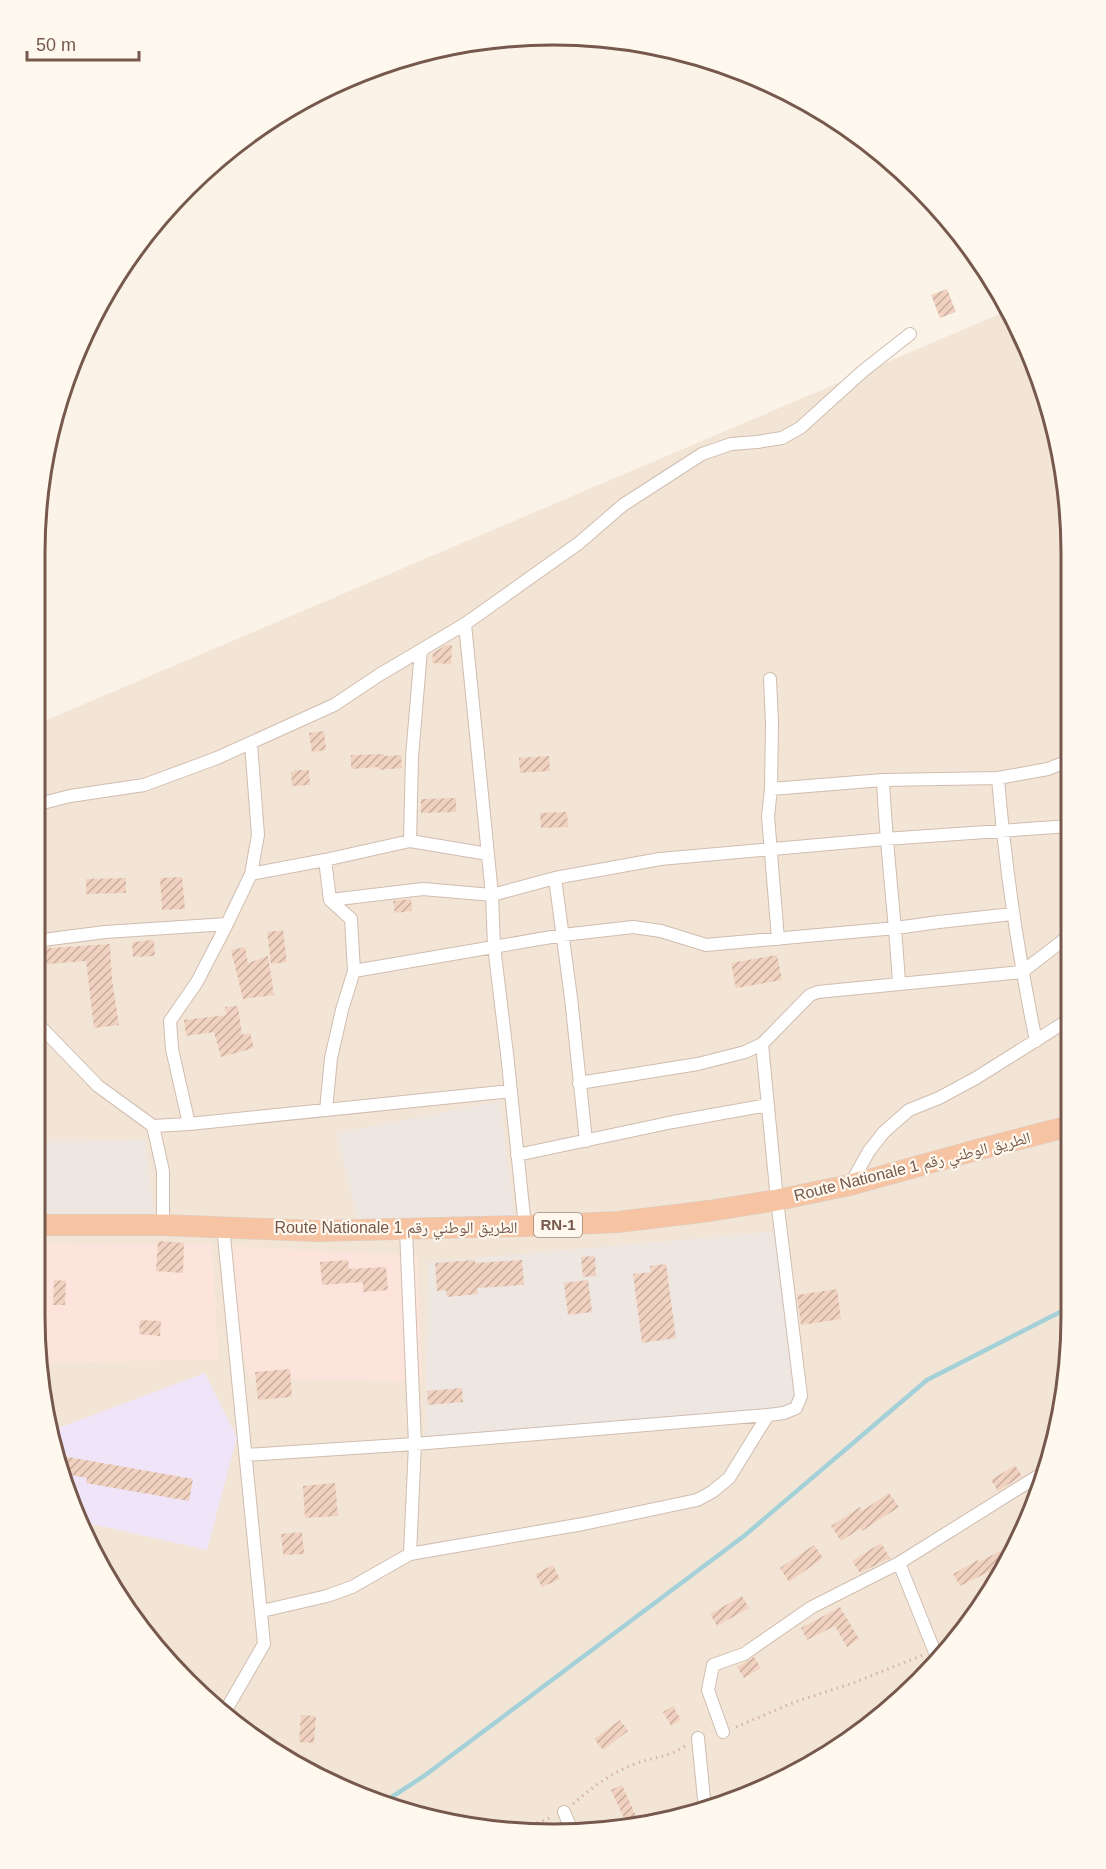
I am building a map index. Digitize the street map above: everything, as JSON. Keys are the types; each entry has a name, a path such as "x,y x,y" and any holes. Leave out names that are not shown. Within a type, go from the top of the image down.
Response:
{"highway":[{"name":"Route Nationale الطريق الوطني رقم 1","path":"45,1225 223,1226 316,1231 618,1222 709,1211 850,1185 1061,1128"}],"street":[{"path":"45,802 70,796 144,786 251,744 334,705 379,675 465,624 579,543 623,505 702,454 731,444 782,438 800,428 863,371 910,334"},
{"path":"465,624 492,895 494,946 525,1226"},
{"path":"410,841 412,757 421,650"},
{"path":"770,679 772,723 771,789 768,816 778,939"},
{"path":"189,1125 172,1049 170,1021 197,982 251,874 258,835 251,744"},
{"path":"771,789 883,780 998,778 1048,769 1061,764"},
{"path":"998,778 1012,914 1036,1041"},
{"path":"883,780 885,839 896,928 898,983"},
{"path":"330,900 423,889 492,895 555,878 660,859 885,839 1061,827"},
{"path":"251,874 410,841 488,854"},
{"path":"325,860 330,900 351,919 354,971 331,1058 327,1110"},
{"path":"555,878 571,998 586,1142"},
{"path":"354,971 563,935 633,927 661,932 706,945 896,928 1012,914"},
{"path":"45,940 105,932 227,924"},
{"path":"579,1083 698,1064 745,1052 762,1044 810,995 818,992 1022,972 1061,942"},
{"path":"850,1185 884,1132 909,1110 939,1098 976,1078 1061,1025"},
{"path":"45,1031 98,1086 153,1126 189,1125 511,1091"},
{"path":"246,1455 415,1444 768,1415 784,1413 796,1408 801,1396 777,1200 762,1044"},
{"path":"517,1155 673,1122 768,1105"},
{"path":"153,1126 163,1172 163,1225"},
{"path":"223,1226 264,1644 228,1706"},
{"path":"406,1230 415,1444 410,1554"},
{"path":"262,1611 327,1596 352,1587 410,1554 583,1524 697,1500 712,1492 729,1478 768,1415"},
{"path":"723,1732 708,1690 713,1665 744,1654 812,1607 899,1563 1034,1478"},
{"path":"899,1563 934,1652"},
{"path":"698,1738 704,1801"},
{"path":"564,1812 569,1824"}],"shaded area":[{"path":"1001,313 1022,359 1044,422 1057,487 1060,520 1060,1349 1057,1382 1044,1447 1009,1541 993,1570 956,1625 935,1651 888,1698 862,1719 807,1756 778,1772 716,1797 684,1807 619,1820 553,1824 520,1823 487,1820 422,1807 328,1772 299,1756 244,1719 218,1698 171,1651 131,1598 97,1541 62,1447 49,1382 45,1316 45,721"},
{"path":"500,1101 515,1217 357,1219 336,1133"},
{"path":"145,1140 154,1214 45,1217 45,1141"},
{"path":"780,1231 794,1405 604,1430 425,1444 428,1262"},
{"path":"45,1243 212,1244 218,1359 47,1363"},
{"path":"234,1246 417,1256 422,1382 249,1378 238,1336 227,1256"},
{"path":"205,1373 237,1437 207,1550 90,1524 72,1479 58,1428"}],"building":[{"path":"947,289 956,312 940,318 931,295"},
{"path":"446,645 452,645 451,664 432,663 433,653"},
{"path":"324,731 326,750 312,752 309,733"},
{"path":"384,754 384,756 401,755 402,768 351,769 351,755"},
{"path":"549,756 550,771 520,773 519,758"},
{"path":"309,770 310,785 292,786 291,772"},
{"path":"456,798 456,812 421,813 421,799"},
{"path":"567,812 568,827 541,828 540,813"},
{"path":"182,877 185,909 162,910 160,878"},
{"path":"126,878 126,893 86,894 86,879"},
{"path":"411,899 412,911 395,913 393,901"},
{"path":"283,930 287,962 271,964 267,932"},
{"path":"154,940 155,956 133,957 132,942"},
{"path":"110,944 112,979 119,1025 94,1028 86,961 45,964 45,948"},
{"path":"245,947 248,963 268,956 274,995 243,999 231,950"},
{"path":"777,955 782,980 736,988 731,963"},
{"path":"238,1006 242,1035 250,1033 254,1048 221,1057 214,1032 186,1036 184,1020 226,1015 225,1007"},
{"path":"158,1241 184,1243 183,1273 156,1271"},
{"path":"595,1256 596,1276 583,1277 581,1257"},
{"path":"348,1260 349,1269 386,1267 388,1290 363,1292 363,1282 322,1285 320,1262"},
{"path":"475,1260 475,1263 522,1260 524,1285 477,1288 478,1294 447,1297 446,1290 437,1291 435,1263"},
{"path":"666,1264 676,1338 642,1343 633,1274 651,1272 650,1266"},
{"path":"54,1280 66,1281 65,1305 53,1305"},
{"path":"588,1280 592,1312 568,1315 564,1283"},
{"path":"837,1289 841,1319 801,1325 797,1295"},
{"path":"140,1320 161,1321 160,1336 139,1334"},
{"path":"290,1369 292,1397 258,1400 255,1372"},
{"path":"462,1388 463,1402 428,1405 427,1391"},
{"path":"65,1456 193,1479 189,1501 86,1483 87,1478 71,1475"},
{"path":"1015,1465 1022,1476 998,1491 991,1480"},
{"path":"335,1483 338,1516 305,1518 303,1486"},
{"path":"889,1493 899,1507 862,1531 861,1528 841,1541 831,1526 860,1507 862,1511"},
{"path":"302,1532 304,1554 283,1555 281,1534"},
{"path":"881,1543 890,1558 860,1573 852,1561"},
{"path":"814,1545 823,1558 789,1582 780,1568"},
{"path":"1000,1551 1002,1554 993,1570 960,1586 953,1574 978,1560 979,1562"},
{"path":"553,1565 560,1579 542,1587 535,1574"},
{"path":"742,1596 749,1608 717,1626 710,1614"},
{"path":"840,1607 859,1639 847,1647 835,1626 807,1640 801,1628"},
{"path":"754,1657 761,1668 744,1678 737,1667"},
{"path":"673,1706 681,1720 671,1726 663,1712"},
{"path":"301,1715 316,1716 314,1743 299,1742"},
{"path":"620,1720 628,1731 603,1750 594,1739"},
{"path":"622,1785 636,1817 625,1819 611,1790"}],"waterway":[{"path":"391,1797 424,1776 744,1536 927,1380 1061,1312"}]}
